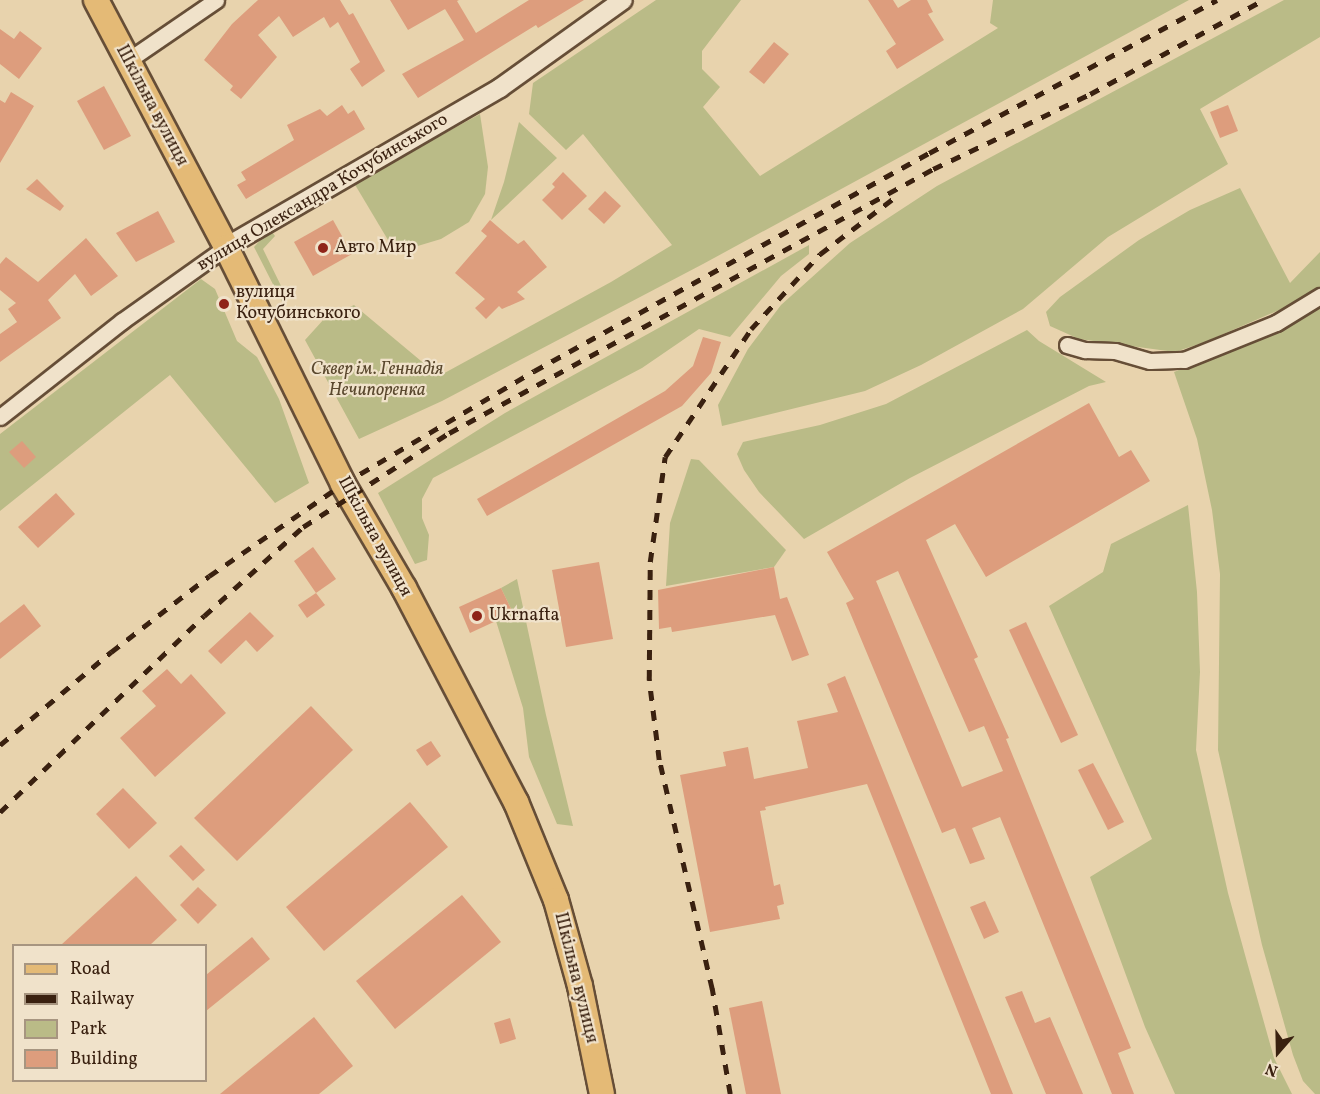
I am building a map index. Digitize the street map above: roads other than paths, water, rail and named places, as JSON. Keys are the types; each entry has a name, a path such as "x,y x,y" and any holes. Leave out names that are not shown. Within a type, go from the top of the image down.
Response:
{"main road":[{"name":"Шкільна вулиця","path":"96,0 226,247 344,484 404,588 516,802 556,900 580,986 602,1094"}],"street":[{"path":"127,61 216,0"},
{"name":"вулиця Олександра Кочубинського","path":"0,417 122,321 226,247 500,88 623,0"},
{"path":"1067,345 1085,350 1115,351 1150,361 1184,360 1276,323 1320,296"}],"railway":[{"path":"0,745 111,652 209,576 343,484 534,371 929,153 1217,0"},
{"path":"0,812 204,616 303,527 449,433 933,169 1090,94 1263,0"},
{"path":"730,1094 712,989 659,760 649,680 650,562 665,457 751,329 820,254 894,198"}],"place":[{"name":"Авто Мир","path":"323,248"},
{"name":"вулиця Кочубинського","path":"224,304"},
{"name":"Ukrnafta","path":"477,616"}],"park label":[{"name":"Сквер ім. Геннадія Нечипоренка","path":"377,382"}]}
